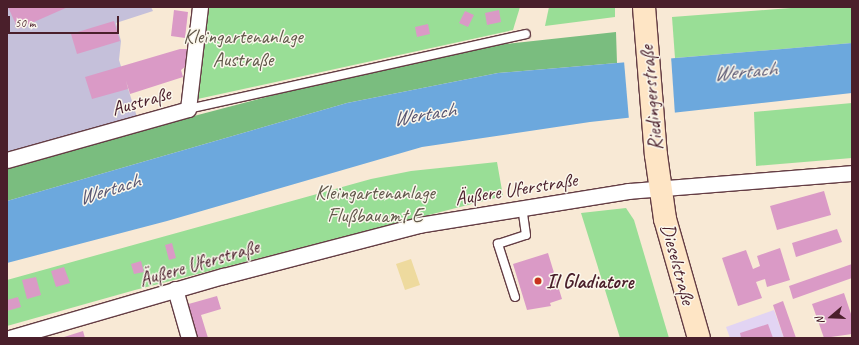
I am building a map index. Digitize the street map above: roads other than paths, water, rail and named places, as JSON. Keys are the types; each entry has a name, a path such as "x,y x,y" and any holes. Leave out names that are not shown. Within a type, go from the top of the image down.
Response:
{"main road":[{"name":"Riedingerstraße","path":"644,7 656,155 661,190"},
{"name":"Dieselstraße","path":"661,190 680,280 699,338"}],"street":[{"name":"Austraße","path":"7,160 188,109 200,7"},
{"name":"Äußere Uferstraße","path":"9,338 175,290 419,225 522,207 661,190 852,173"},
{"path":"175,290 189,338"}],"lane":[{"path":"188,109 526,34"},
{"path":"515,297 498,244 526,235 522,207"},
{"path":"175,290 186,338"}],"water":[{"name":"Wertach","path":"852,43 852,93 590,122 422,147 167,221 7,263 7,201 347,103 498,73"}],"place":[{"name":"Il Gladiatore","path":"538,281"}],"park label":[{"name":"Kleingartenanlage Austraße","path":"243,48"},
{"name":"Kleingartenanlage Flußbauamt E","path":"375,204"}]}
